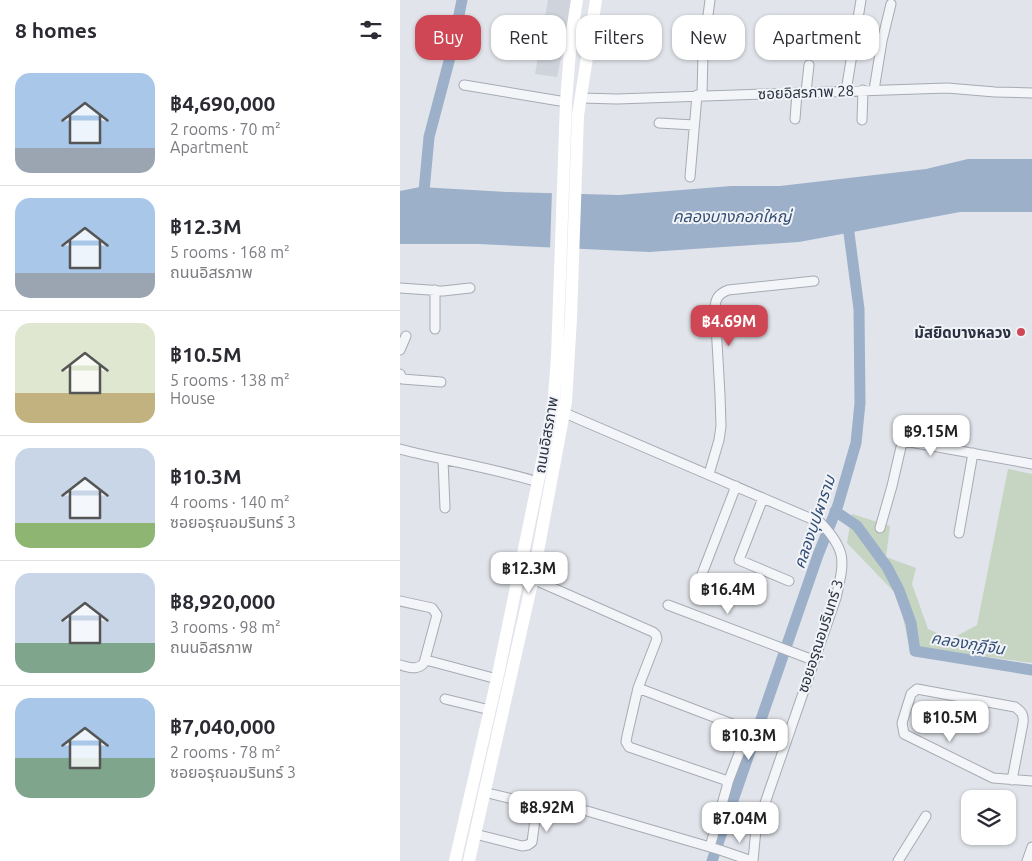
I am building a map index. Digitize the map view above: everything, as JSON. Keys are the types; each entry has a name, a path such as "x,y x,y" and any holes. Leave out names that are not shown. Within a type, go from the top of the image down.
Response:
{"main road":[{"name":"ถนนอิสรภาพ","path":"455,861 490,710 538,482 558,411 558,320 570,109 571,38 577,0"},
{"path":"469,861 533,578 558,411 571,318 570,109 580,98 596,0"}],"street":[{"path":"690,177 694,125 710,0"},
{"path":"846,91 862,0"},
{"path":"874,90 890,4"},
{"path":"795,119 809,65"},
{"path":"464,85 570,109"},
{"name":"ซอยอิสรภาพ 28","path":"580,98 617,99 947,88 1032,93"},
{"path":"862,90 862,120"},
{"path":"659,123 694,125"},
{"path":"709,474 719,440 720,426 716,299 720,294 728,290 814,281"},
{"path":"400,288 435,290 470,288"},
{"path":"435,290 435,329"},
{"path":"400,350 406,336"},
{"path":"400,374 402,379 441,382"},
{"name":"ซอยอรุณอมรินทร์ 3","path":"558,411 821,523 839,547 843,566 836,598 756,829 752,861"},
{"path":"880,528 892,486 900,447 904,443 910,442 1032,464"},
{"path":"400,449 443,460 479,466 538,482"},
{"path":"959,533 973,453"},
{"path":"443,460 445,508"},
{"path":"702,574 736,486"},
{"path":"763,498 739,560 789,581"},
{"path":"519,573 653,632 657,639 638,688 626,742 629,747 725,780 728,785"},
{"path":"400,601 432,608 437,615 426,660 420,668 400,665"},
{"path":"668,604 813,660"},
{"path":"426,660 496,679"},
{"path":"638,688 748,730 783,747"},
{"path":"1012,780 1024,717 1021,712 1015,707 914,690 902,723 904,734 993,778 1012,780 1032,781"},
{"path":"445,698 490,710"},
{"path":"715,848 728,785 748,730"},
{"path":"476,834 522,846 532,842 537,805 492,794"},
{"path":"587,811 715,848 752,861"},
{"path":"898,861 926,816"},
{"path":"1027,861 1032,847"}],"shaded area":[{"path":"548,0 573,0 566,34 566,15 545,15"},
{"path":"537,60 561,60 557,77 535,74"}],"green space":[{"path":"1008,469 1032,474 1032,663 921,648 908,640 898,596 847,543 852,514 890,526 886,557 916,568 912,584 928,629 951,639 977,625"}],"water":[{"name":"คลองบางกอกใหญ่","path":"968,159 1032,159 1032,212 960,212 799,242 649,252 478,244 400,244 400,191 420,187 507,192 619,195 731,186 780,186 926,169"}],"pier":[{"path":"552,191 580,191 577,251 550,250"}],"waterway":[{"path":"423,202 429,137 452,50 462,0"},
{"name":"คลองบุปผาราม","path":"712,861 818,555 838,505 856,443 860,403 859,309 847,218"},
{"name":"คลองกุฎีจีน","path":"835,511 857,526 887,567 899,590 911,623 915,651 1032,670"}],"place":[{"name":"มัสยิดบางหลวง","path":"1021,332"}]}
